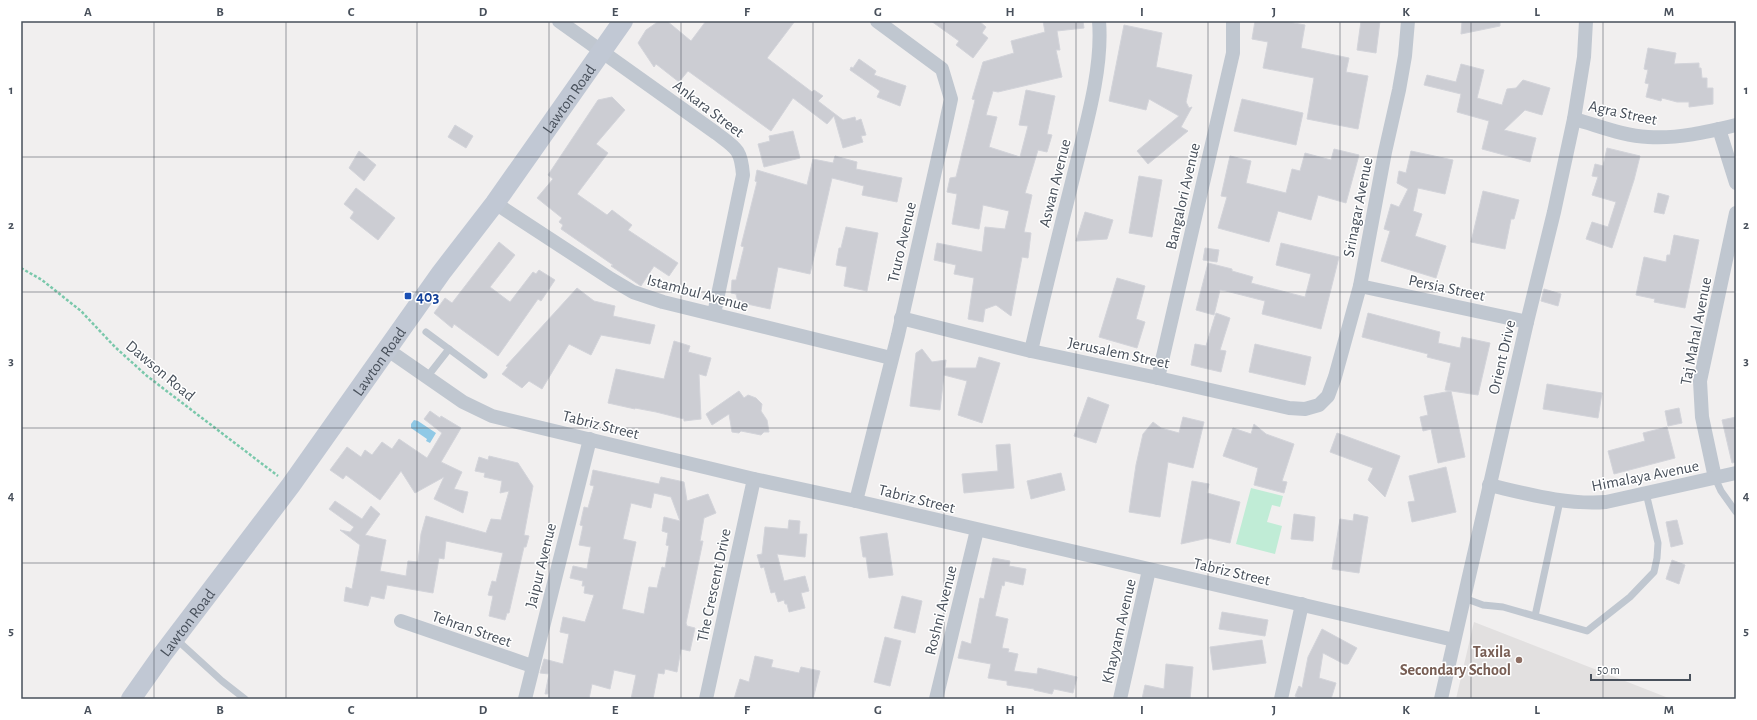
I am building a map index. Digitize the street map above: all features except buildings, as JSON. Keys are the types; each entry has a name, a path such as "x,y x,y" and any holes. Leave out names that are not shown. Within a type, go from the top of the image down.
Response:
{"street":[{"name":"Ankara Street","path":"559,21 735,147 742,159 743,176 714,314"},
{"name":"Lawton Road","path":"131,699 174,638 291,485 388,350 441,273 495,203 623,21"},
{"name":"Truro Avenue","path":"856,501 938,161 950,99 942,69 877,21"},
{"name":"Aswan Avenue","path":"1031,350 1090,109 1098,56 1100,34 1099,21"},
{"name":"Bangalori Avenue","path":"1158,378 1233,54 1233,21"},
{"name":"Srinagar Avenue","path":"1328,396 1360,286 1385,152 1399,90 1405,56 1408,21"},
{"name":"Orient Drive","path":"1441,699 1489,485 1554,212 1574,119 1584,57 1586,21"},
{"name":"Agra Street","path":"1574,119 1646,137 1663,138 1684,136 1736,125"},
{"path":"1719,129 1736,183"},
{"name":"Istambul Avenue","path":"495,203 611,280 633,292 663,302 891,358"},
{"name":"Taj Mahal Avenue","path":"1715,478 1702,417 1700,381 1731,267 1736,214"},
{"name":"Persia Street","path":"1360,286 1527,322"},
{"name":"Jerusalem Street","path":"901,318 1031,350 1289,408 1314,408 1328,396"},
{"name":"Tabriz Street","path":"388,350 463,402 482,412 754,479 856,501 1454,640"},
{"name":"Jaipur Avenue","path":"525,699 532,666 590,439"},
{"name":"Himalaya Avenue","path":"1489,485 1560,501 1585,504 1606,502 1736,473"},
{"name":"The Crescent Drive","path":"706,699 754,479"},
{"name":"Roshni Avenue","path":"936,699 977,530"},
{"name":"Khayyam Avenue","path":"1120,699 1149,570"},
{"path":"1281,699 1302,604"},
{"name":"Tehran Street","path":"401,621 532,666"}],"lane":[{"path":"426,332 484,375"},
{"path":"427,377 449,349"},
{"path":"1715,478 1721,491 1736,512"},
{"path":"1464,598 1483,605 1503,607 1588,631 1630,597 1654,572 1658,543 1646,493"},
{"path":"1535,616 1560,501"},
{"path":"174,638 222,681 245,699"}],"path":[{"name":"Dawson Road","path":"21,268 42,280 81,311 115,347 147,376 291,485"}],"shaded area":[{"name":"Taxila Secondary School","path":"1474,622 1671,699 1456,699"}],"green space":[{"path":"1251,488 1283,496 1280,507 1272,505 1267,522 1282,526 1275,554 1236,544"}],"water":[{"path":"414,420 436,433 430,443 426,441 427,439 411,428 411,424"}],"place":[{"name":"403","path":"408,296"},
{"name":"Taxila Secondary School","path":"1519,660"}]}
